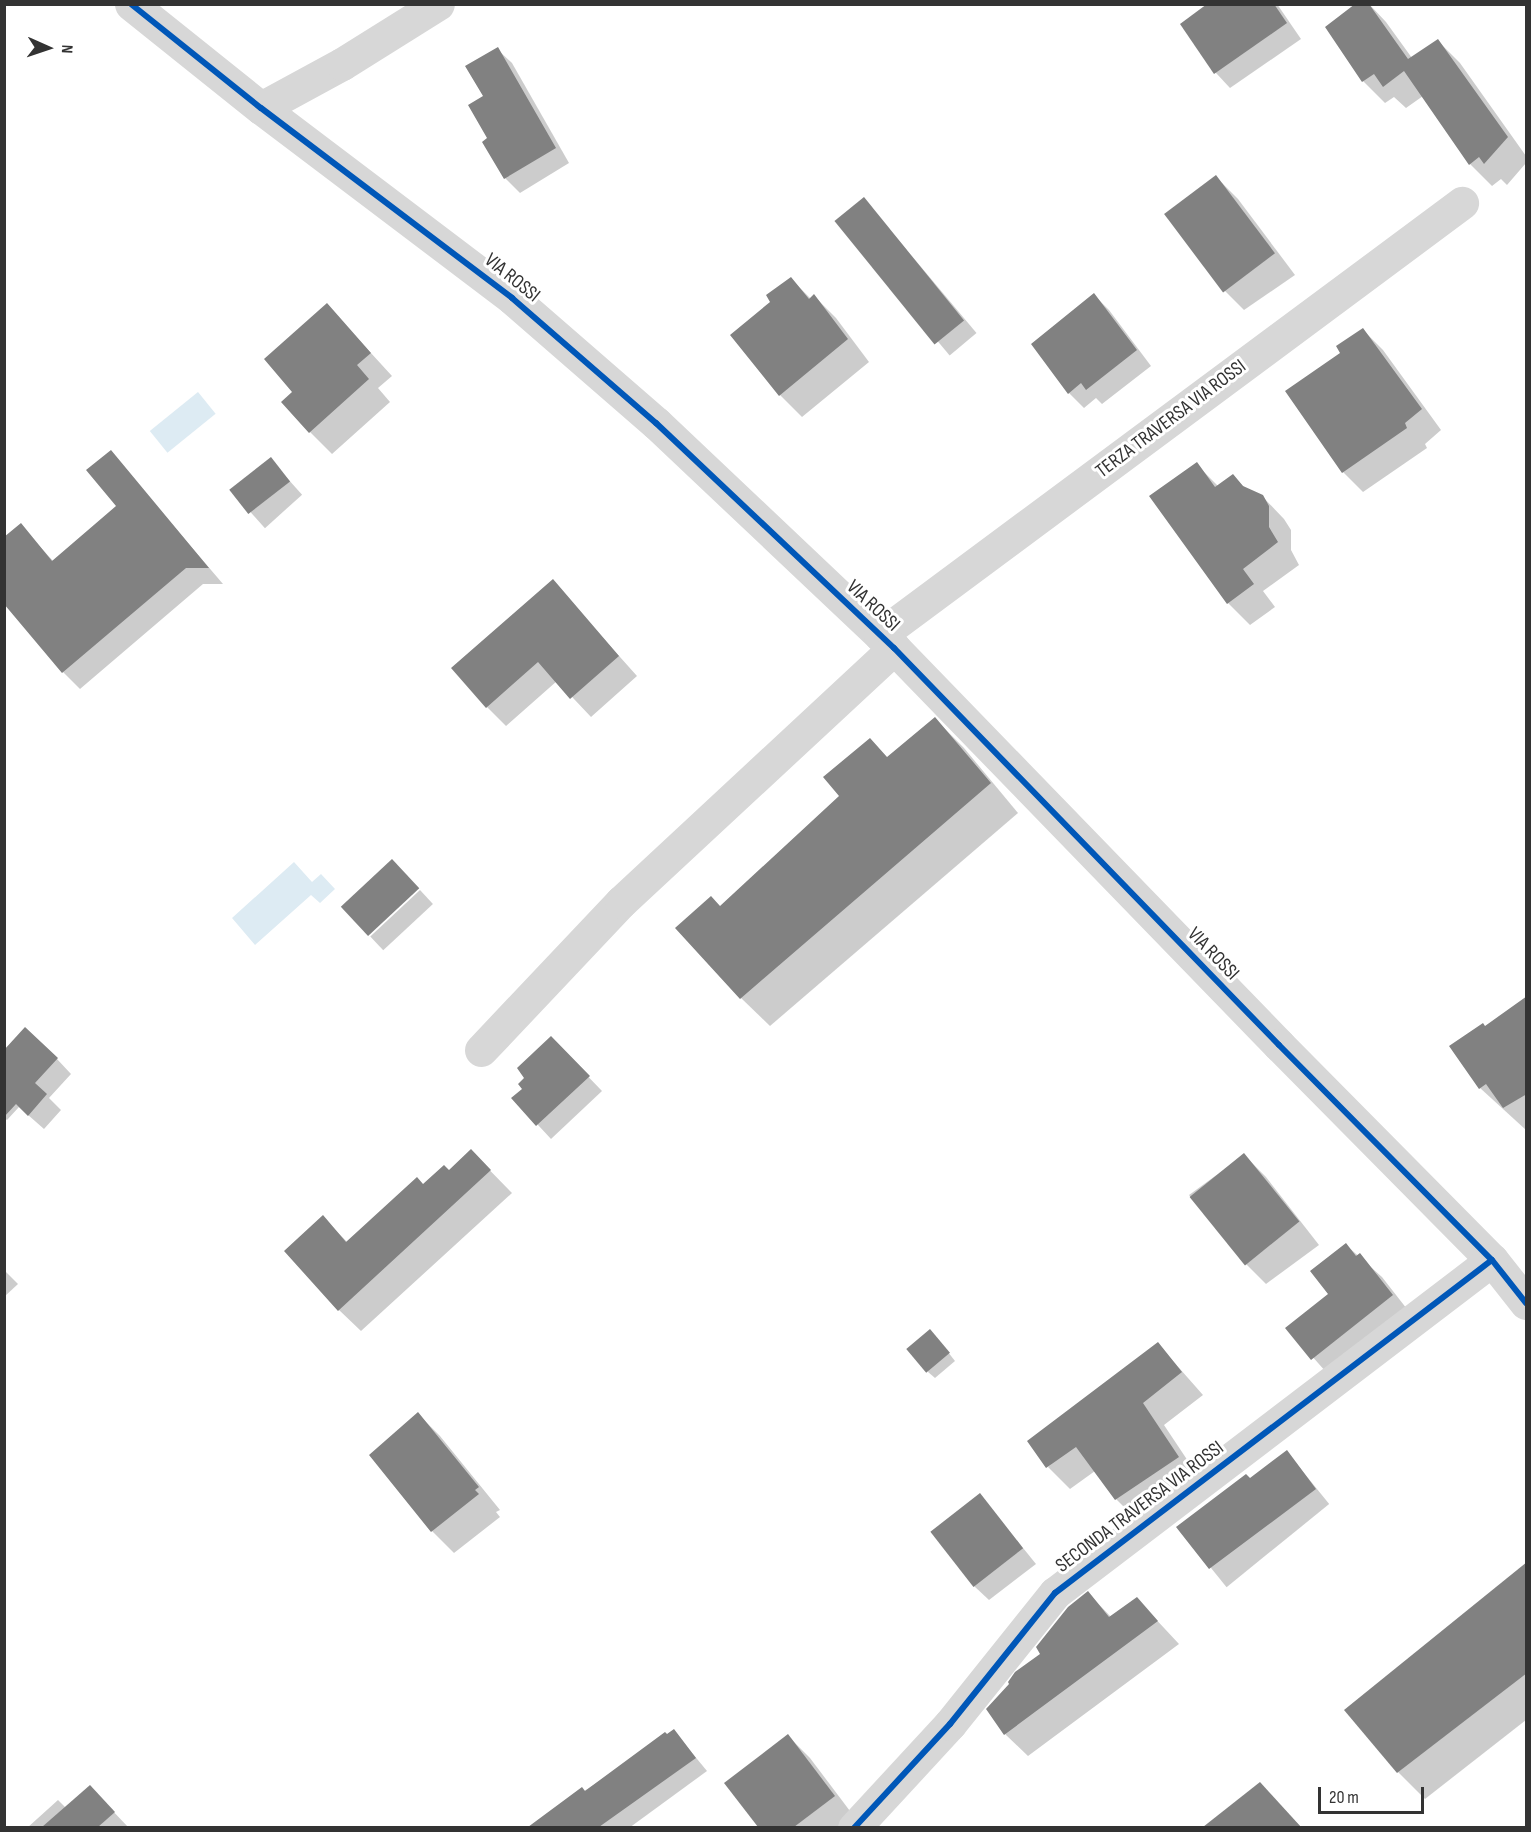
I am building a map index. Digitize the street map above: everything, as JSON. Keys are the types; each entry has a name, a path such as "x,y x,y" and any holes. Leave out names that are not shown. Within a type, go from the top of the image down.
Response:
{"street":[{"name":"VIA ROSSI","path":"131,4 261,108 512,298 656,423 887,642 1279,1045 1492,1260 1527,1303"},
{"path":"261,108 342,64 438,4"},
{"name":"TERZA TRAVERSA VIA ROSSI","path":"481,1050 621,902 887,642 1462,203"},
{"name":"SECONDA TRAVERSA VIA ROSSI","path":"854,1827 950,1724 1055,1593 1492,1260"}],"shaded area":[{"path":"198,392 216,414 167,453 150,431"},
{"path":"294,862 312,882 321,874 335,889 320,903 311,895 255,945 232,918"}],"building":[{"path":"1207,4 1274,4 1287,23 1214,74 1180,24"},
{"path":"1355,4 1369,4 1408,59 1438,39 1508,137 1484,164 1479,157 1469,165 1404,71 1383,87 1374,74 1362,82 1325,27"},
{"path":"498,47 556,148 504,179 482,142 487,138 468,105 483,96 465,66"},
{"path":"1216,175 1275,253 1223,292 1164,214"},
{"path":"864,197 964,321 935,344 834,221"},
{"path":"791,277 809,299 814,294 848,339 779,396 730,335 770,302 766,295"},
{"path":"1094,293 1137,350 1086,390 1081,383 1068,394 1031,344"},
{"path":"327,303 371,353 357,365 369,379 309,433 281,402 292,392 264,359"},
{"path":"1363,328 1422,409 1405,423 1407,428 1342,473 1285,391 1340,353 1336,346"},
{"path":"111,450 209,568 186,568 62,673 4,604 4,537 21,523 52,561 116,506 86,470"},
{"path":"271,457 290,481 248,514 229,490"},
{"path":"1197,462 1215,487 1233,474 1243,486 1263,495 1269,506 1269,527 1278,542 1243,569 1254,584 1227,604 1149,496"},
{"path":"553,579 619,656 570,699 538,662 486,708 451,668"},
{"path":"935,717 991,783 740,999 675,928 711,896 720,906 839,796 823,777 870,738 887,757"},
{"path":"392,859 419,888 368,936 341,907"},
{"path":"1527,996 1527,1094 1503,1108 1486,1084 1479,1089 1449,1046 1483,1023 1485,1026"},
{"path":"25,1027 58,1058 35,1083 47,1094 28,1116 16,1104 4,1117 4,1050"},
{"path":"551,1036 590,1076 536,1126 511,1098 522,1089 518,1084 524,1078 517,1068"},
{"path":"471,1149 491,1170 338,1311 284,1251 323,1215 346,1242 417,1177 423,1184 444,1165 449,1170"},
{"path":"1244,1153 1299,1221 1245,1265 1190,1197"},
{"path":"1346,1243 1356,1256 1360,1253 1393,1295 1311,1360 1285,1328 1328,1294 1310,1271"},
{"path":"930,1329 950,1353 926,1373 906,1349"},
{"path":"1158,1342 1182,1372 1143,1403 1179,1457 1115,1500 1076,1447 1046,1468 1027,1441"},
{"path":"418,1412 479,1487 475,1490 479,1494 431,1532 369,1455"},
{"path":"1287,1450 1316,1489 1209,1569 1176,1527 1246,1474 1250,1478"},
{"path":"980,1493 1023,1548 973,1587 930,1532"},
{"path":"1527,1562 1527,1673 1397,1773 1344,1710"},
{"path":"1088,1591 1109,1617 1137,1597 1158,1621 1004,1735 986,1709 1009,1684 1015,1672 1040,1654 1036,1647 1068,1607"},
{"path":"674,1729 696,1758 599,1827 528,1827 582,1787 585,1791 665,1732 667,1734"},
{"path":"788,1734 835,1796 794,1827 758,1827 724,1783"},
{"path":"1260,1782 1301,1827 1203,1827"},
{"path":"90,1785 115,1812 98,1827 42,1827"}],"cycle path":[{"path":"131,4 261,108 512,298 656,423 894,648 1279,1045 1492,1260 1526,1303"},
{"path":"854,1828 950,1724 1055,1593 1492,1260"}]}
